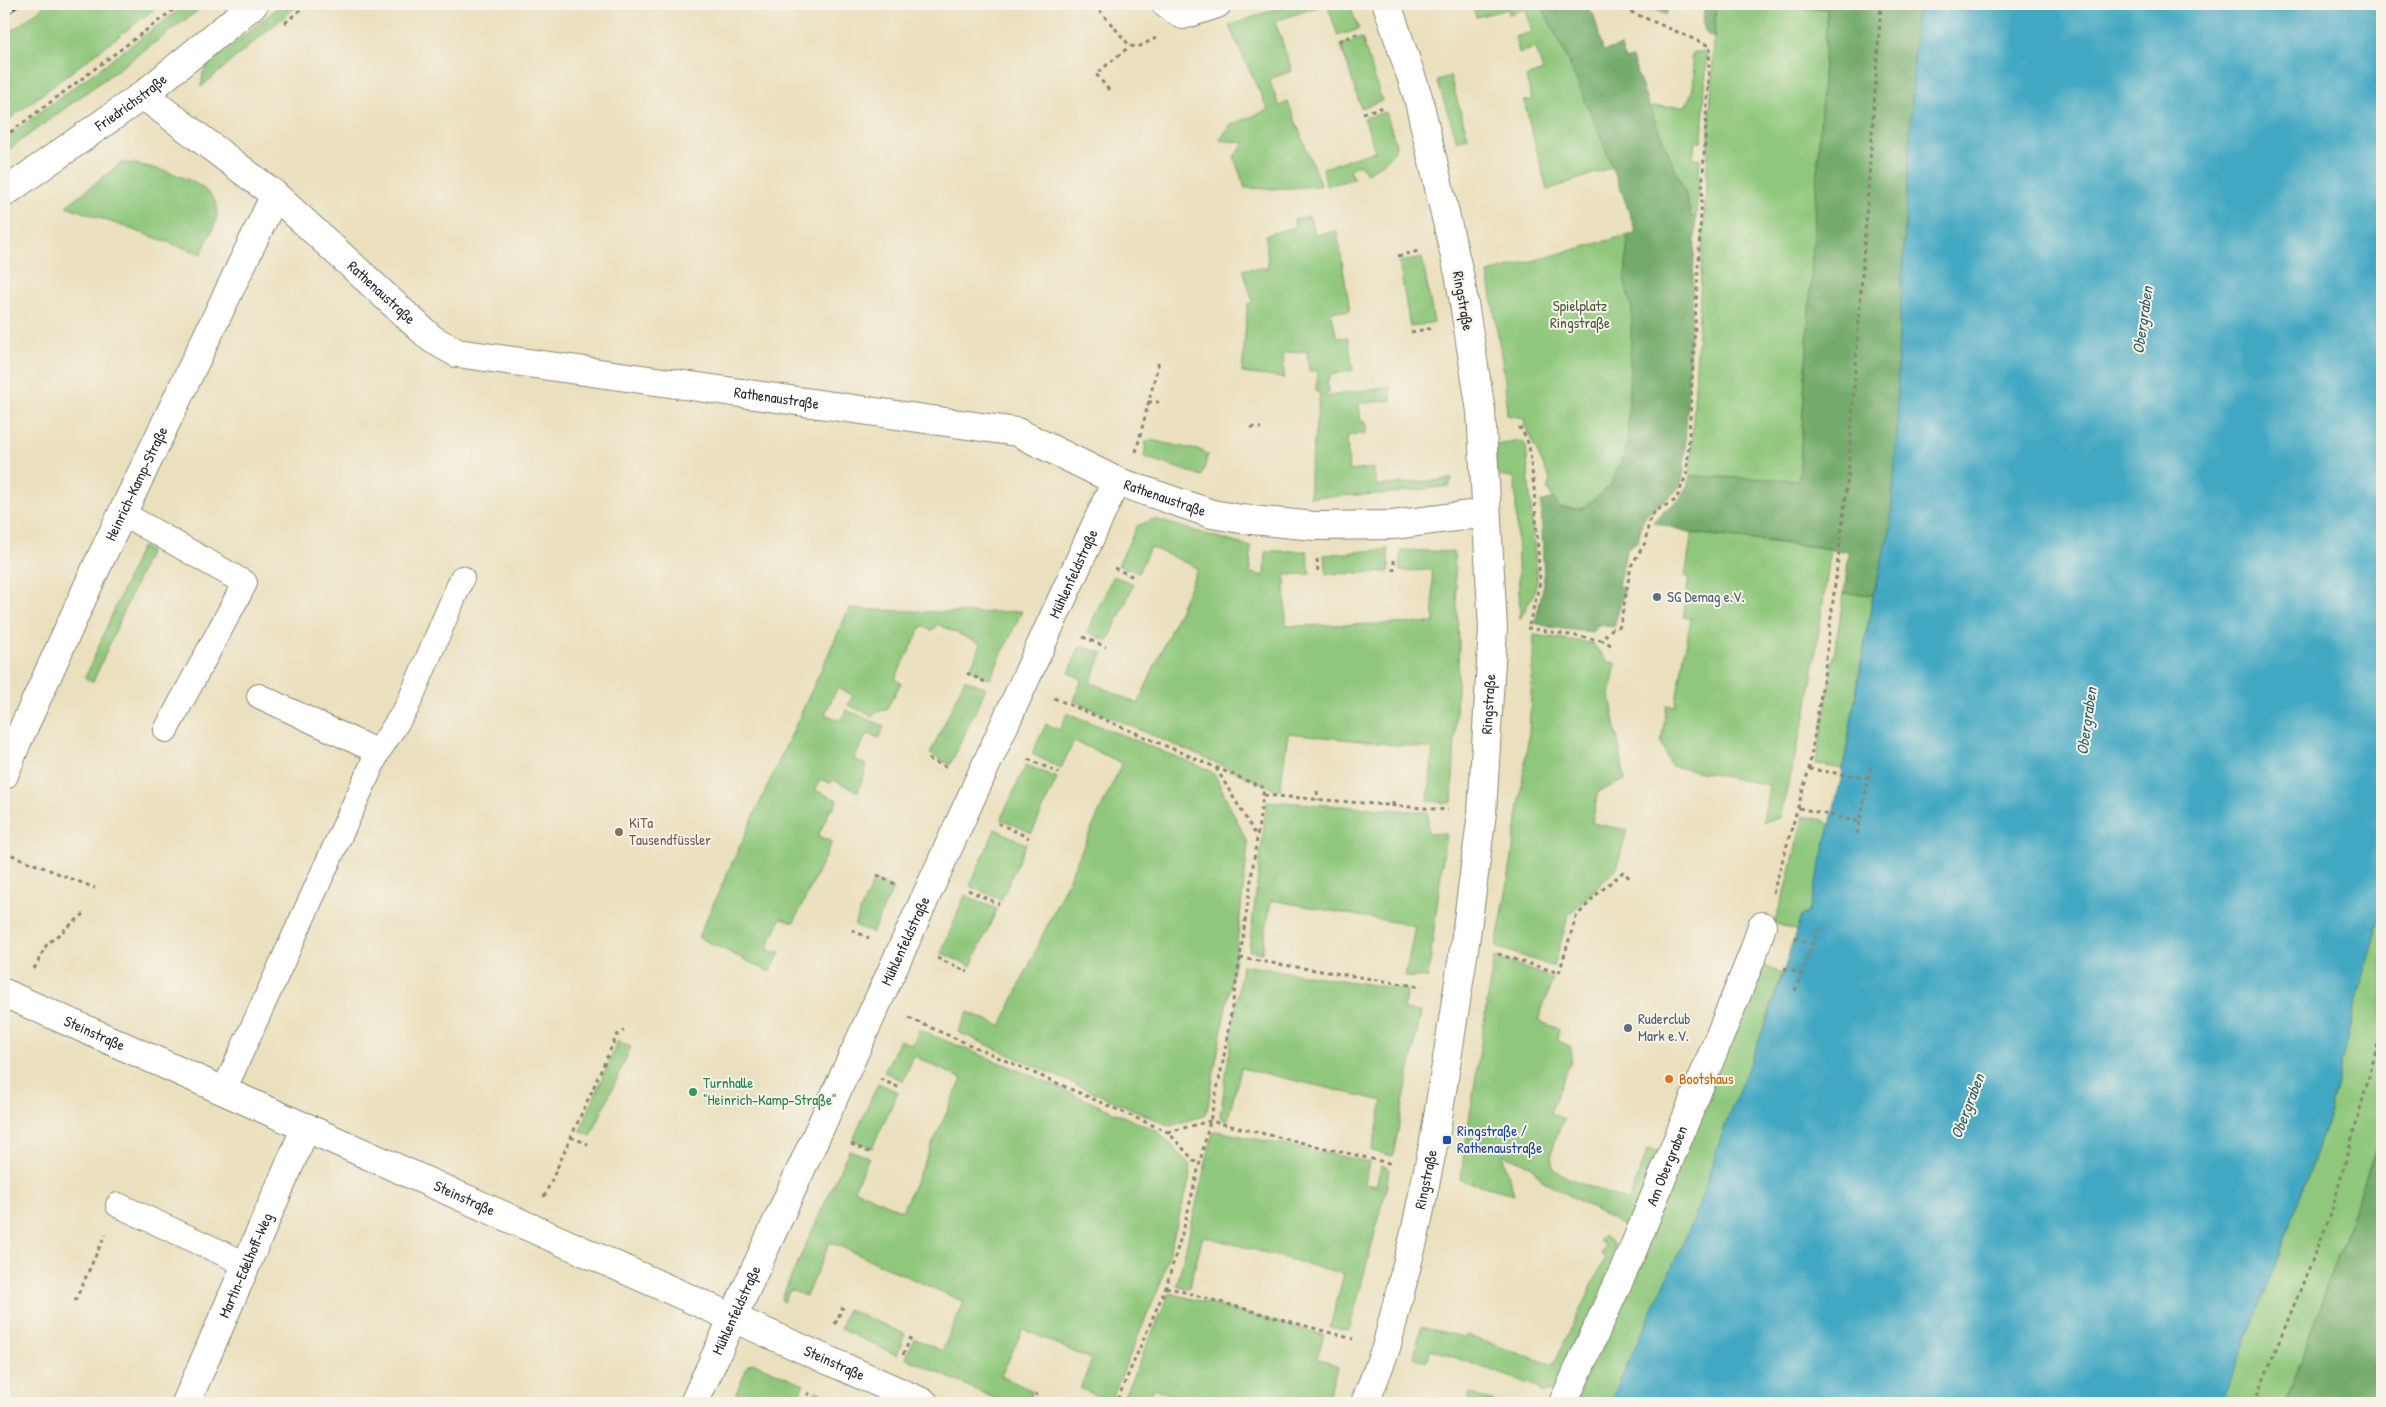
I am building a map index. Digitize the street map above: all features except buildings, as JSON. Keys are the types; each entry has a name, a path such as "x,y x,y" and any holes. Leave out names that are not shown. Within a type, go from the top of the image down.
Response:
{"street":[{"name":"Friedrichstraße","path":"4,193 143,95 254,4"},
{"path":"1174,9 1216,4"},
{"name":"Ringstraße","path":"1365,1403 1386,1348 1415,1233 1435,1136 1482,813 1493,628 1481,412 1460,278 1414,83 1387,4"},
{"name":"Rathenaustraße","path":"143,95 276,195 432,339 457,353 1017,432 1122,483 1212,514 1315,526 1393,525 1486,514"},
{"name":"Heinrich-Kamp-Straße","path":"4,775 20,734 122,513 276,195"},
{"name":"Mühlenfeldstraße","path":"694,1403 1023,685 1122,483"},
{"name":"Am Obergraben","path":"1563,1403 1632,1252 1753,954 1762,926"},
{"name":"Steinstraße","path":"12,996 924,1403"},
{"name":"Martin-Edelhoff-Weg","path":"186,1403 306,1127"}],"lane":[{"path":"122,513 245,583 166,730"},
{"path":"224,1090 378,752 407,707 462,578"},
{"path":"259,696 378,752"},
{"path":"118,1205 246,1264"}],"path":[{"path":"4,137 181,4"},
{"path":"1094,4 1130,46 1138,47 1175,29 1174,9"},
{"path":"1601,640 1612,629 1620,626 1630,566 1645,543 1650,520 1655,511 1676,500 1689,463 1710,46 1631,12 1620,4"},
{"path":"1631,12 1632,4"},
{"path":"1762,926 1799,808 1809,769 1828,647 1848,476 1881,4"},
{"path":"1109,90 1096,74 1130,46"},
{"path":"1122,483 1159,361"},
{"path":"1148,402 1159,402"},
{"path":"1481,412 1524,428 1529,445 1534,488 1540,582 1529,628 1601,640 1611,645"},
{"path":"1251,427 1261,428"},
{"path":"1023,685 1264,788 1240,958 1223,1062 1210,1121 1184,1227 1166,1287 1116,1403"},
{"path":"1857,834 1872,766"},
{"path":"1216,767 1257,837"},
{"path":"1809,769 1869,778"},
{"path":"1317,791 1318,800"},
{"path":"1264,795 1482,813"},
{"path":"1393,799 1393,806"},
{"path":"1799,808 1860,822"},
{"path":"4,852 95,888"},
{"path":"1503,955 1559,973 1576,917 1594,896 1623,872 1632,880"},
{"path":"12,996 47,944 84,914"},
{"path":"1796,991 1819,927"},
{"path":"1795,938 1813,945"},
{"path":"1240,958 1457,992"},
{"path":"1298,967 1299,960"},
{"path":"1784,968 1802,974"},
{"path":"1368,979 1369,974"},
{"path":"876,1004 1168,1132 1198,1166"},
{"path":"2254,1403 2330,1218 2382,1030"},
{"path":"530,1227 617,1035 624,1031"},
{"path":"1168,1132 1210,1121 1427,1171"},
{"path":"571,1137 588,1144"},
{"path":"76,1301 118,1205"},
{"path":"1166,1287 1295,1320 1386,1348"},
{"path":"1032,1403 1037,1393"}],"green space":[{"path":"47,4 161,4 4,123 4,37"},
{"path":"187,4 207,4 4,153 4,139"},
{"path":"282,4 299,4 201,87 203,73 207,66"},
{"path":"1289,4 1327,4 1275,21 1292,71 1269,79 1279,106 1288,102 1321,186 1271,189 1245,188 1234,157 1245,143 1220,140 1230,125 1268,110 1229,26"},
{"path":"1327,4 1349,4 1359,29 1338,36"},
{"path":"1472,4 1541,4 1574,71 1613,167 1547,190 1524,101 1532,100 1526,77 1543,71 1536,48 1519,53 1515,37 1532,32 1526,9 1509,14 1508,9 1476,17"},
{"path":"1541,4 1583,4 1594,15 1603,51 1621,46 1625,60 1632,58 1649,107 1686,195 1691,217 1696,216 1684,471 1681,484 1675,492 1647,514 1642,522 1638,541 1627,548 1618,586 1625,588 1614,627 1599,625 1592,632 1554,628 1535,623 1544,583 1541,502 1553,498 1560,508 1582,509 1610,486 1627,449 1632,308 1625,284 1628,235 1636,232 1592,116"},
{"path":"1643,4 1670,4 1666,15"},
{"path":"1673,4 1716,4 1714,38 1709,36 1704,29 1704,7"},
{"path":"1716,4 1827,9 1799,480 1690,476"},
{"path":"1717,4 1917,4 1898,358 1897,441 1890,531 1873,595 1844,593 1849,552 1813,546 1692,533 1653,522 1680,499 1684,494 1690,476 1799,480 1827,9"},
{"path":"1362,38 1382,101 1361,108 1341,45"},
{"path":"1694,52 1704,52 1707,55 1702,142 1695,142 1693,158 1700,159 1696,216 1691,217 1686,195 1649,107 1685,106 1694,83 1691,58"},
{"path":"1450,76 1468,137 1457,141 1437,80"},
{"path":"1386,112 1396,145 1392,154 1366,174 1360,164 1350,169 1354,179 1326,186 1323,168 1375,151 1364,118"},
{"path":"121,163 146,166 178,175 206,190 214,200 217,216 201,254 66,206"},
{"path":"1309,216 1316,235 1337,231 1350,311 1331,311 1337,338 1348,337 1353,370 1331,375 1327,382 1329,392 1324,397 1390,386 1391,400 1359,404 1361,422 1366,421 1366,433 1347,436 1349,471 1373,468 1377,486 1452,479 1449,486 1384,494 1310,497 1310,472 1320,394 1316,391 1318,370 1309,372 1307,351 1283,353 1284,378 1242,373 1247,310 1248,304 1253,302 1243,269 1268,268 1266,235 1295,227 1294,220"},
{"name":"Spielplatz Ringstraße","path":"1628,235 1625,284 1632,308 1627,449 1610,486 1582,509 1560,508 1547,489 1550,480 1525,426 1524,418 1507,415 1505,380 1488,273"},
{"path":"1422,258 1434,322 1410,327 1399,262"},
{"path":"1151,440 1208,454 1202,476 1144,457 1146,441"},
{"path":"1522,441 1526,446 1537,579 1534,593 1520,619 1515,478 1499,476 1495,469 1495,445"},
{"path":"1154,519 1251,547 1250,573 1265,576 1266,551 1307,551 1310,574 1285,575 1286,626 1434,623 1432,570 1400,571 1401,550 1454,552 1459,643 1452,803 1428,801 1433,749 1288,733 1280,791 1074,701 1082,679 1069,673 1080,646 1103,653 1090,682 1138,704 1198,568 1150,547 1138,573 1118,565 1137,526"},
{"path":"1692,533 1831,549 1808,704 1780,818 1763,822 1769,785 1671,766 1661,742 1667,705 1675,706 1691,618 1683,617 1689,578 1685,577"},
{"path":"141,547 150,551 93,682 85,678"},
{"path":"1388,549 1389,572 1327,574 1324,555"},
{"path":"1113,576 1134,584 1108,641 1087,632"},
{"path":"1844,593 1873,595 1843,769 1816,764"},
{"path":"849,609 969,613 1022,611 990,679 970,669 981,644 937,624 933,631 922,626 895,679 901,683 886,710 879,711 872,716 848,705 853,695 837,688 825,714 841,721 846,710 884,726 879,738 867,734 854,759 867,766 858,792 834,780 830,783 821,779 815,790 837,800 834,808 831,808 818,836 832,842 794,922 781,918 767,949 776,953 781,951 770,972 698,937"},
{"path":"1534,635 1592,643 1608,662 1616,663 1610,695 1625,780 1598,792 1592,823 1627,830 1617,868 1568,916 1554,967 1496,947 1510,870 1529,733"},
{"path":"965,679 986,688 950,765 930,754"},
{"path":"1067,713 1209,770 1215,775 1248,844 1236,952 1207,1111 1203,1116 1170,1126 958,1032 968,1012 1001,1026 1122,763 1074,741 1061,768 1032,754 1046,724 1060,730"},
{"path":"1026,765 1057,778 1032,833 1001,819"},
{"path":"1267,801 1428,812 1428,834 1446,833 1428,978 1405,977 1415,926 1271,900 1262,953 1249,951"},
{"path":"1803,816 1823,820 1830,825 1809,912 1801,917 1797,931 1774,923 1787,885"},
{"path":"995,829 1026,844 1001,900 970,886"},
{"path":"874,880 893,889 872,933 854,925"},
{"path":"965,895 997,909 971,966 941,953"},
{"path":"2382,908 2382,1131 2286,1403 2222,1403 2277,1260 2330,1113 2350,1025"},
{"path":"1494,957 1553,978 1538,1021 1559,1029 1557,1040 1571,1047 1571,1061 1550,1113 1564,1119 1552,1150 1551,1156 1554,1168 1577,1182 1629,1201 1648,1149 1661,1152 1625,1227 1542,1180 1531,1166 1502,1154 1514,1194 1460,1180"},
{"path":"1758,963 1782,974 1749,1070 1727,1120 1694,1219 1610,1403 1575,1403"},
{"path":"1242,965 1407,990 1403,1010 1421,1012 1393,1156 1372,1151 1383,1101 1241,1068 1227,1122 1220,1117"},
{"path":"919,1030 1023,1072 1159,1132 1189,1164 1191,1174 1160,1285 1110,1402 1080,1388 1092,1360 1023,1329 1001,1376 1033,1391 1027,1403 1005,1403 906,1358 914,1338 942,1351 964,1302 830,1242 806,1296 790,1290 784,1302 782,1301 782,1297 849,1150 869,1157 854,1189 902,1211 962,1079 914,1056 903,1081 884,1072 900,1040 913,1045"},
{"path":"618,1041 631,1047 591,1136 580,1131"},
{"path":"878,1083 898,1092 872,1148 853,1140"},
{"path":"1217,1131 1369,1162 1364,1184 1376,1186 1381,1165 1389,1168 1386,1191 1349,1331 1330,1327 1344,1274 1203,1236 1189,1289 1177,1285 1213,1133"},
{"path":"2382,1131 2382,1403 2286,1403"},
{"path":"1604,1236 1614,1245 1617,1259 1560,1389 1542,1393 1538,1387 1431,1349 1426,1362 1414,1357 1421,1327 1464,1337 1466,1335 1553,1365 1605,1259 1601,1254 1605,1246 1599,1241"},
{"path":"1170,1293 1324,1335 1317,1358 1338,1367 1326,1403 1189,1403 1154,1388 1147,1403 1121,1403"},
{"path":"847,1309 905,1334 897,1355 840,1329"},
{"path":"754,1363 804,1384 795,1403 779,1403 763,1396 760,1403 732,1403 748,1365"},
{"path":"816,1391 845,1403 810,1403"},
{"path":"1470,1393 1497,1403 1467,1403"}],"water":[{"name":"Obergraben","path":"1917,4 2382,4 2382,908 2350,1025 2330,1113 2277,1260 2222,1403 1610,1403 1694,1219 1727,1120 1771,1010 1801,916 1809,912 1842,775 1873,595 1890,531 1897,441 1898,358"}],"railway":[{"path":"4,14 18,4"}],"place":[{"name":"SG Demag e.V.","path":"1657,597"},
{"name":"KiTa Tausendfüssler","path":"619,832"},
{"name":"Ruderclub Mark e.V.","path":"1628,1028"},
{"name":"Bootshaus","path":"1669,1079"},
{"name":"Turnhalle \"Heinrich-Kamp-Straße\"","path":"693,1092"},
{"name":"Ringstraße / Rathenaustraße","path":"1447,1140"}]}
